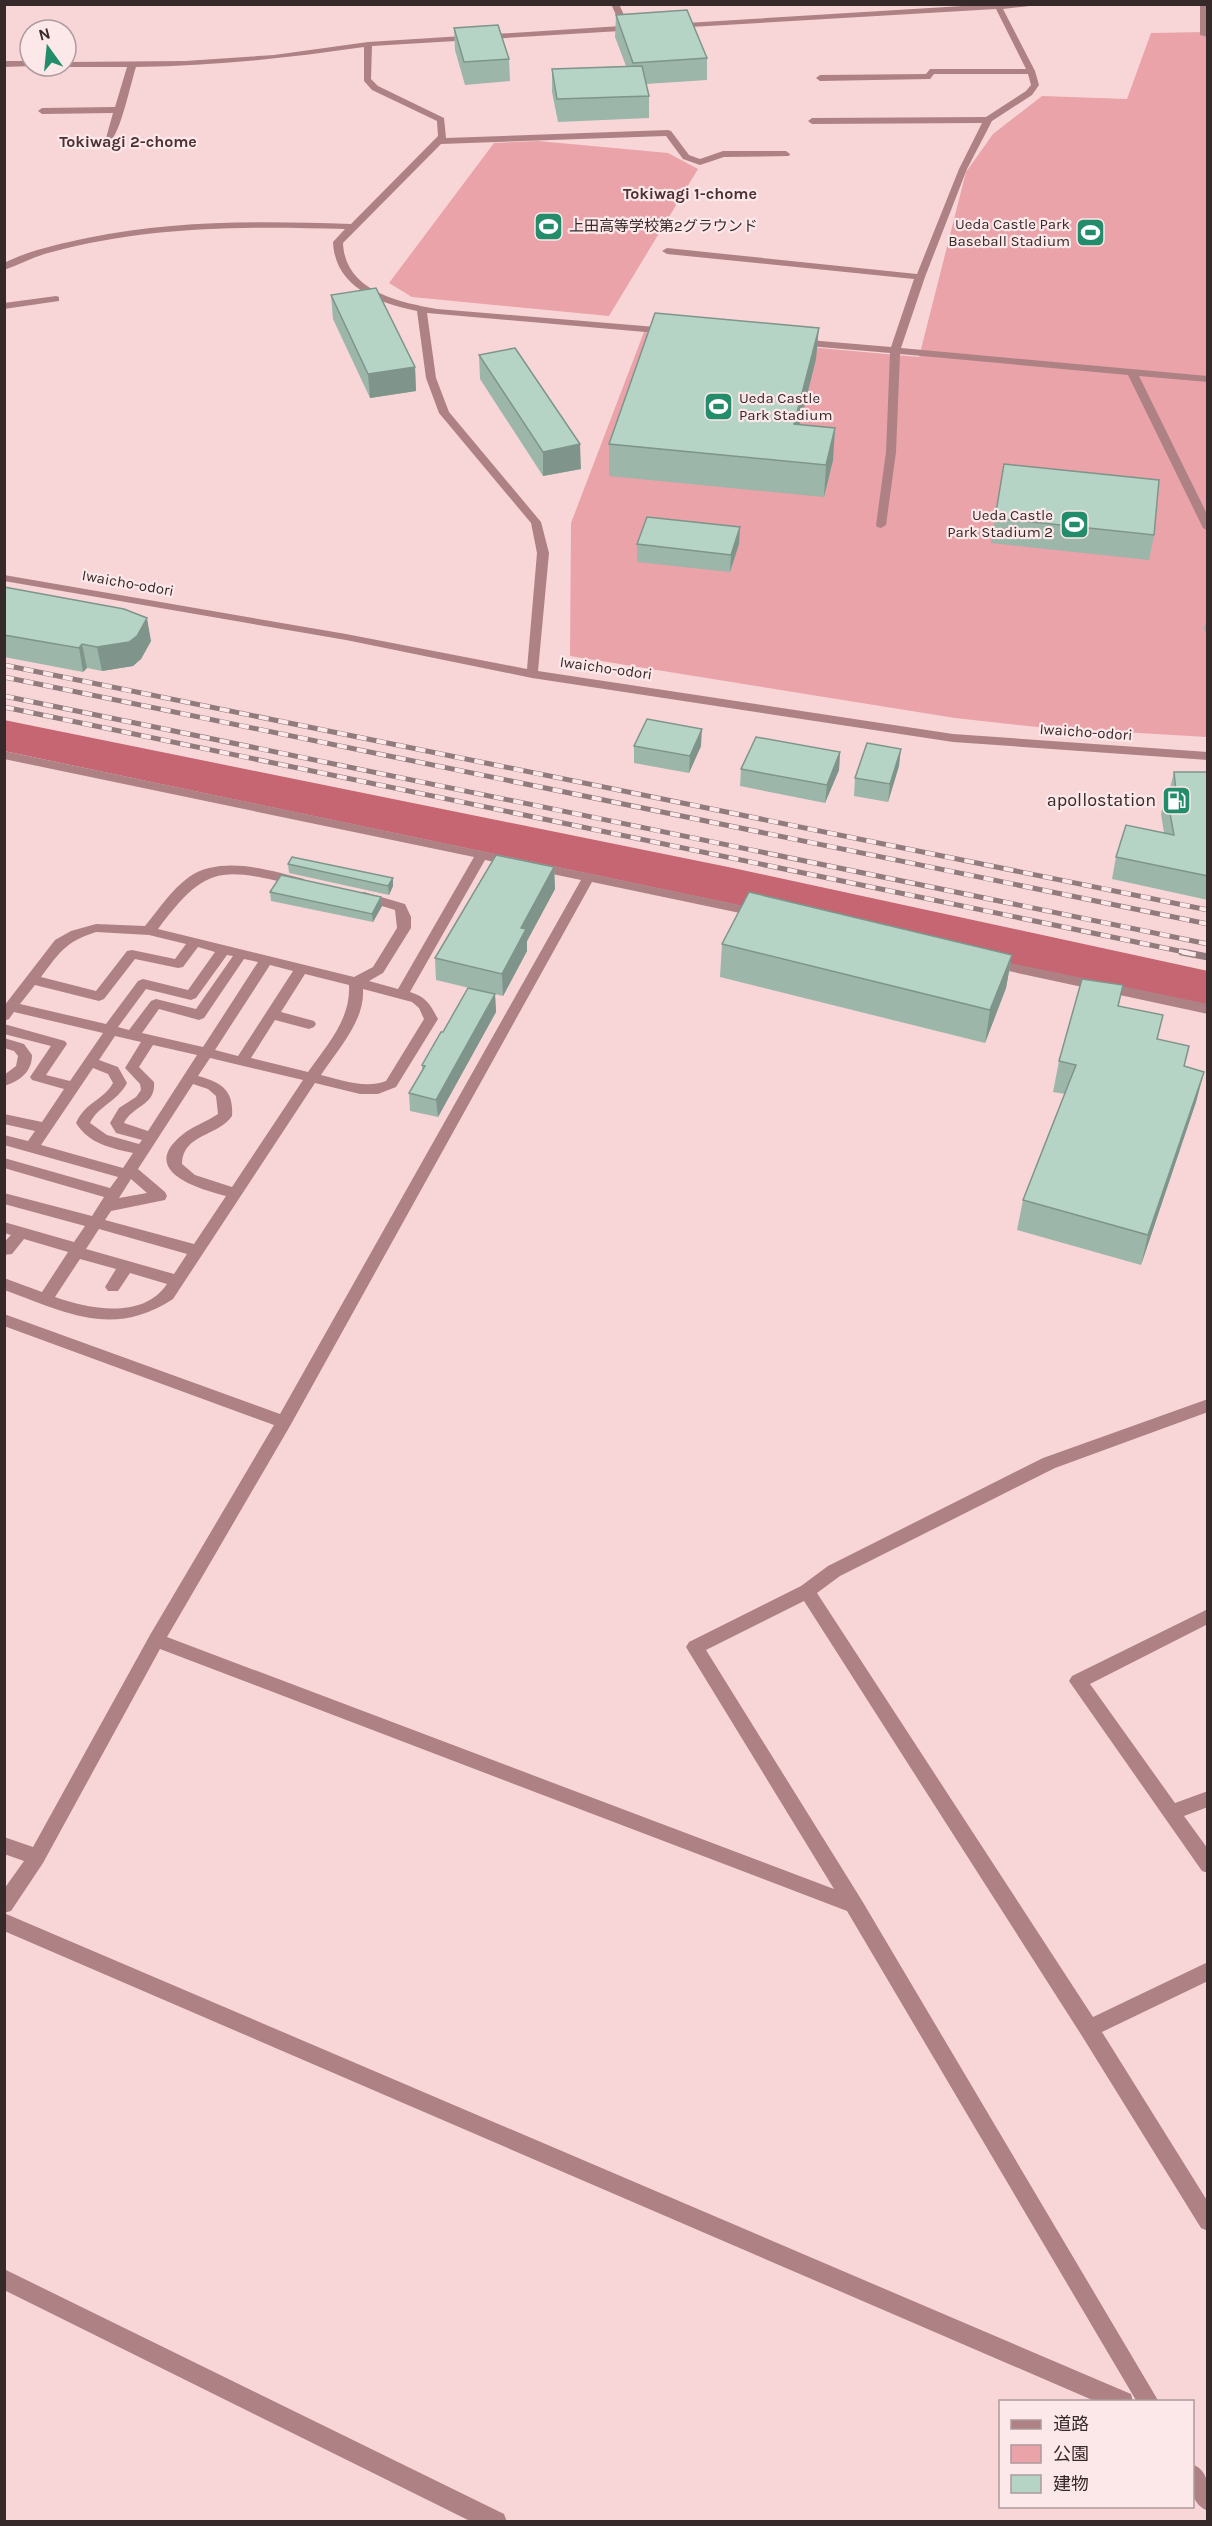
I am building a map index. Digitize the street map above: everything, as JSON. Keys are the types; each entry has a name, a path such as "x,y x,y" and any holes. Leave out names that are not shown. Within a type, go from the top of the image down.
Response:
{"street":[{"path":"615,4 626,28"},
{"path":"660,27 1044,4"},
{"path":"1204,4 1204,35 1208,35"},
{"path":"881,525 891,452 895,351 920,277 963,169 988,120 1029,93 1035,85 1031,71 998,6"},
{"path":"78,64 132,65 274,58 369,44 649,27"},
{"path":"369,44 367,79 375,88 441,120 442,137 338,242 338,259 341,266 363,288 379,296 422,310 682,332"},
{"path":"110,138 132,65"},
{"path":"820,78 930,76 930,72 1031,71"},
{"path":"42,111 120,110"},
{"path":"812,121 988,120"},
{"path":"437,141 668,133 686,157 700,162 723,154 786,154"},
{"path":"4,267 37,252 113,234 198,225 248,223 355,227"},
{"path":"667,250 920,277"},
{"path":"4,306 56,299"},
{"path":"422,310 431,378 444,412 536,522 543,553 532,674"},
{"path":"789,342 1208,379"},
{"path":"1132,372 1208,528"},
{"name":"Iwaicho-odori","path":"4,578 346,637 532,674 953,738 1208,756"},
{"path":"4,755 777,917"},
{"path":"402,994 482,854"},
{"path":"149,932 185,886 201,875 246,870 312,885"},
{"path":"4,1905 37,1857 156,1640 284,1422 589,877"},
{"path":"356,894 400,907 404,917 404,928 378,970 356,982"},
{"path":"96,928 149,932 356,982 417,999 424,1005 431,1019 391,1084 378,1089 360,1089 133,1035 8,1011 60,943 76,934 96,928"},
{"path":"33,980 99,996 132,954 178,964 194,943"},
{"path":"32,1147 143,984 191,995 223,950"},
{"path":"133,1035 156,1004 199,1015 241,954"},
{"path":"975,959 1208,1009"},
{"path":"46,1298 266,961"},
{"path":"242,1061 301,969"},
{"path":"4,1284 78,1309 112,1315 143,1310 168,1295 352,1017 357,1001 356,982"},
{"path":"272,1014 309,1024"},
{"path":"4,1029 60,1044 37,1077 74,1087"},
{"path":"150,1039 132,1068 147,1082 147,1094 143,1100 118,1115 117,1123 121,1129 151,1137"},
{"path":"4,1043 19,1047 26,1055 26,1063 21,1073 4,1081"},
{"path":"90,1062 114,1069 119,1074 120,1083 111,1097 92,1107 86,1115 83,1123 88,1132 99,1138 143,1150"},
{"path":"190,1078 223,1091 227,1104 225,1116 183,1142 176,1152 175,1164 180,1174 191,1182 236,1193"},
{"path":"4,1119 45,1128"},
{"path":"4,1140 128,1172 160,1196 110,1200 4,1163"},
{"path":"4,1198 198,1251"},
{"path":"4,1227 178,1281"},
{"path":"6,1250 21,1232"},
{"path":"113,1287 126,1266"},
{"path":"4,1320 284,1422"},
{"path":"1148,2400 854,1905 696,1647 807,1591 834,1571 1049,1463 1208,1405"},
{"path":"807,1591 1089,2030 1208,2221"},
{"path":"1208,1616 1078,1681 1208,1865"},
{"path":"156,1640 854,1905"},
{"path":"1172,1812 1208,1799"},
{"path":"4,1845 37,1857"},
{"path":"4,1922 1118,2400"},
{"path":"1089,2030 1208,1971"},
{"path":"4,2279 496,2522"},
{"path":"1194,2478 1208,2500"}],"green space":[{"path":"1207,32 1207,737 1037,727 955,718 570,656 571,523 644,332 919,357 966,172 993,134 1042,96 1127,99 1151,33"},
{"name":"上田高等学校第2グラウンド","path":"538,141 668,153 698,169 609,316 412,297 389,283 494,143"}],"building":[{"path":"687,10 707,58 633,63 616,15"},
{"path":"498,25 509,59 464,62 454,28"},
{"path":"642,66 649,96 557,99 552,69"},
{"path":"376,288 415,367 368,374 331,295"},
{"name":"Ueda Castle Park Stadium","path":"655,313 819,328 794,424 835,428 826,465 609,444"},
{"path":"515,348 580,444 543,452 479,355"},
{"path":"1004,464 1159,480 1154,535 995,518"},
{"path":"647,517 740,527 731,555 637,544"},
{"path":"4,587 124,609 147,618 137,636 129,642 97,647 82,644 79,648 4,635"},
{"path":"647,719 702,729 690,756 634,746"},
{"path":"756,737 840,752 827,785 741,769"},
{"path":"867,743 901,749 890,784 855,778"},
{"path":"1174,772 1208,772 1208,876 1116,857 1126,825 1174,835 1166,792 1176,791"},
{"path":"496,855 554,867 521,928 526,929 502,974 435,958"},
{"path":"292,857 393,878 388,886 288,864"},
{"path":"281,875 381,897 372,914 270,892"},
{"path":"749,892 1012,955 990,1010 722,944"},
{"path":"1082,979 1123,985 1118,1006 1163,1015 1157,1039 1189,1046 1184,1066 1204,1072 1148,1235 1023,1200 1076,1065 1059,1061"},
{"path":"468,988 495,994 436,1100 409,1093 425,1066 422,1065"}],"waterway":[{"path":"4,735 733,886 1208,990"}],"railway":[{"path":"4,665 1208,910"},
{"path":"4,677 1208,924"},
{"path":"4,696 1208,944"},
{"path":"4,707 1189,953"},
{"path":"1182,952 1208,957"}],"place":[{"name":"上田高等学校第2グラウンド","path":"548,226"},
{"name":"Ueda Castle Park Baseball Stadium","path":"1091,233"},
{"name":"Ueda Castle Park Stadium","path":"718,407"},
{"name":"Ueda Castle Park Stadium 2","path":"1074,524"},
{"name":"apollostation","path":"1177,800"}],"district":[{"name":"Tokiwagi 2-chome","path":"128,141"},
{"name":"Tokiwagi 1-chome","path":"690,193"}]}
